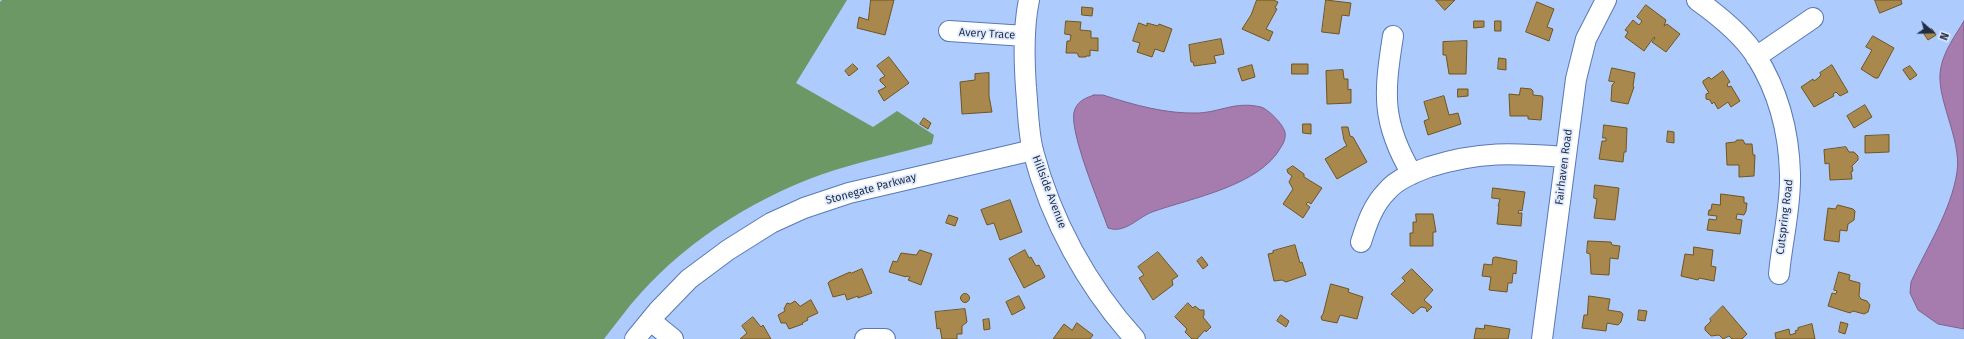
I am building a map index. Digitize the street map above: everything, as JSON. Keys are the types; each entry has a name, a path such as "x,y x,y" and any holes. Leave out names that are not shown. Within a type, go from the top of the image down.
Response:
{"street":[{"name":"Hillside Avenue","path":"1029,0 1025,36 1025,71 1033,150 1058,220 1084,272 1106,304 1135,339"},
{"name":"Fairhaven Road","path":"1542,339 1576,79 1586,39 1606,0"},
{"name":"Cutspring Road","path":"1697,0 1735,32 1756,57 1776,99 1786,134 1790,175 1778,274"},
{"path":"1756,57 1813,18"},
{"name":"Avery Trace","path":"949,32 1025,36"},
{"path":"1393,36 1386,80 1387,113 1399,148 1412,174"},
{"name":"Stonegate Parkway","path":"635,339 689,279 728,250 765,226 793,212 849,193 1033,150"},
{"path":"1361,242 1375,207 1383,195 1394,185 1412,174 1451,160 1483,154 1524,154 1565,157"},
{"path":"651,321 673,339"},
{"path":"865,339 885,339"}],"green space":[{"path":"2,0 847,0 796,83 873,127 897,111 934,135 932,144 847,166 808,180 755,204 730,219 705,236 660,273 635,299 604,339 0,339 0,2"}],"shaded area":[{"path":"1964,21 1964,329 1938,324 1918,310 1910,293 1911,282 1950,201 1957,172 1956,145 1944,104 1940,78 1942,61"},
{"path":"1094,95 1103,95 1150,108 1186,113 1206,112 1243,105 1261,107 1275,117 1284,129 1285,138 1284,142 1271,160 1257,172 1241,181 1204,196 1152,212 1120,229 1108,228 1092,186 1075,132 1075,109 1083,100"}],"building":[{"path":"871,0 894,0 885,35 857,28 859,17 868,20"},
{"path":"1257,0 1273,0 1278,2 1275,8 1277,9 1266,29 1273,32 1269,41 1242,29 1251,15"},
{"path":"1326,0 1351,3 1349,16 1342,15 1339,34 1322,32"},
{"path":"1436,0 1455,0 1445,10"},
{"path":"1875,0 1901,0 1902,4 1880,13"},
{"path":"1537,2 1554,9 1547,27 1553,29 1549,41 1526,32"},
{"path":"1646,5 1666,20 1664,26 1667,24 1680,34 1666,52 1652,42 1655,38 1654,37 1644,51 1625,37 1628,32 1625,30 1633,20 1639,25 1642,21 1637,17"},
{"path":"1082,7 1093,8 1092,16 1082,15"},
{"path":"1066,21 1081,22 1080,30 1091,31 1091,38 1098,38 1098,51 1090,50 1090,56 1086,57 1079,57 1077,53 1066,53 1067,41 1070,41 1071,35 1065,34"},
{"path":"1474,21 1484,21 1484,27 1474,28"},
{"path":"1495,21 1501,21 1501,31 1495,31"},
{"path":"1139,23 1147,26 1147,23 1158,26 1159,24 1172,29 1164,52 1155,49 1152,57 1137,52 1140,43 1133,41"},
{"path":"1932,29 1936,35 1928,40 1924,34"},
{"path":"1873,36 1894,48 1878,78 1875,78 1861,69 1872,50 1866,47"},
{"path":"1221,39 1224,54 1214,56 1216,63 1194,66 1193,62 1191,62 1189,45"},
{"path":"1467,41 1466,74 1449,74 1446,55 1443,55 1443,42"},
{"path":"889,57 909,83 884,101 878,91 886,87 880,81 880,79 885,76 877,66"},
{"path":"1499,58 1506,59 1506,70 1498,69"},
{"path":"853,64 858,69 849,76 845,71"},
{"path":"1292,64 1308,64 1308,74 1292,74"},
{"path":"1252,65 1255,77 1242,81 1238,69"},
{"path":"1832,65 1848,92 1840,96 1836,92 1833,94 1834,96 1814,107 1801,87 1813,79 1814,81 1817,79 1821,75 1820,73"},
{"path":"1910,66 1917,75 1910,80 1903,70"},
{"path":"1612,68 1635,73 1634,87 1628,104 1611,101 1612,85 1615,82 1609,81"},
{"path":"1343,70 1344,79 1348,79 1348,90 1351,89 1351,103 1327,104 1326,71"},
{"path":"1723,71 1730,82 1727,84 1728,87 1731,86 1740,101 1731,107 1728,102 1718,109 1714,102 1712,104 1710,100 1706,99 1706,94 1709,93 1703,81 1709,77 1711,79"},
{"path":"989,73 989,96 992,112 962,114 960,82 975,80 975,74"},
{"path":"1521,88 1531,89 1533,91 1533,95 1542,96 1541,120 1528,119 1528,116 1510,116 1509,94 1519,95"},
{"path":"1458,89 1468,89 1468,96 1458,97"},
{"path":"1444,96 1449,115 1458,113 1461,124 1428,135 1424,121 1429,119 1424,102"},
{"path":"1865,105 1872,117 1854,128 1847,116"},
{"path":"924,118 931,123 928,129 920,124"},
{"path":"1303,124 1311,124 1311,134 1303,133"},
{"path":"1604,125 1627,128 1626,152 1624,152 1623,162 1599,159 1602,141 1606,141 1606,138 1603,138"},
{"path":"1342,127 1348,127 1350,136 1353,137 1367,162 1337,179 1325,159 1347,146 1344,140"},
{"path":"1668,131 1674,132 1674,143 1667,142"},
{"path":"1889,135 1889,152 1865,153 1865,136"},
{"path":"1737,140 1743,140 1745,144 1752,144 1753,155 1755,155 1754,176 1739,177 1739,165 1727,165 1726,143 1735,142"},
{"path":"1846,147 1849,152 1854,152 1858,156 1858,160 1852,166 1852,179 1830,180 1829,163 1825,164 1824,150"},
{"path":"1293,166 1304,174 1304,177 1322,188 1311,204 1308,202 1306,204 1310,207 1303,218 1283,204 1293,189 1289,182 1292,176 1287,170"},
{"path":"1595,185 1619,188 1615,220 1594,218 1597,199 1594,198"},
{"path":"1493,188 1525,192 1522,211 1519,210 1518,213 1522,213 1521,226 1497,224 1500,199 1492,198"},
{"path":"1721,194 1744,197 1744,203 1747,203 1744,215 1737,214 1736,219 1742,220 1740,234 1707,230 1709,219 1716,220 1717,216 1708,215 1709,210 1711,210 1712,204 1720,205"},
{"path":"1010,200 1022,232 1000,240 994,223 987,225 981,210"},
{"path":"1838,205 1853,209 1855,211 1854,220 1848,224 1847,231 1840,230 1839,242 1824,240 1828,208 1835,209"},
{"path":"1416,214 1433,214 1436,232 1433,232 1433,246 1410,246 1410,233 1413,233 1413,222 1416,222"},
{"path":"949,215 958,218 955,226 946,223"},
{"path":"1588,241 1611,242 1612,245 1620,246 1618,259 1610,258 1609,275 1591,274 1590,254 1587,253"},
{"path":"1295,245 1300,263 1302,262 1306,275 1286,282 1282,280 1274,281 1268,254 1273,253 1273,251"},
{"path":"1694,247 1713,250 1711,266 1716,267 1714,281 1699,278 1698,280 1681,276 1685,254 1693,255"},
{"path":"920,250 932,254 921,285 908,280 910,277 889,272 893,261 897,262 901,253 916,255"},
{"path":"1025,250 1029,258 1031,257 1036,266 1039,265 1045,277 1024,288 1009,259"},
{"path":"1158,252 1178,276 1172,280 1173,285 1153,300 1139,278 1144,275 1138,267"},
{"path":"1202,257 1208,265 1203,269 1197,261"},
{"path":"1496,257 1517,261 1516,274 1513,273 1512,283 1508,283 1507,292 1489,290 1491,277 1482,276 1484,264 1492,265 1493,258"},
{"path":"862,269 872,293 847,300 845,294 833,297 828,283 830,281 850,272 851,273"},
{"path":"1412,269 1433,290 1424,300 1432,307 1427,312 1426,308 1421,307 1413,314 1391,294 1405,281 1402,278"},
{"path":"1839,272 1850,275 1849,280 1860,283 1859,296 1870,305 1868,312 1864,314 1853,311 1850,313 1828,306 1832,293 1836,294 1837,291 1834,290"},
{"path":"1331,284 1349,289 1348,292 1363,297 1357,319 1340,315 1337,323 1322,320 1321,317"},
{"path":"963,294 967,294 969,298 967,302 963,302 961,300 961,296"},
{"path":"1019,296 1025,308 1012,315 1006,302"},
{"path":"1589,296 1610,299 1608,310 1621,312 1623,314 1621,322 1618,325 1607,323 1606,331 1582,328 1584,315 1587,315"},
{"path":"811,300 818,313 807,318 808,320 802,323 803,324 789,329 786,323 781,323 778,315 785,311 784,309 787,303 790,304 795,301 800,306"},
{"path":"1188,303 1193,308 1195,306 1200,310 1204,310 1203,317 1211,327 1206,332 1205,330 1197,339 1192,339 1185,332 1187,329 1175,317"},
{"path":"1723,306 1747,334 1742,339 1732,339 1729,336 1723,339 1719,335 1711,336 1705,330 1705,327 1711,321 1710,319"},
{"path":"965,309 967,322 962,326 962,334 957,334 957,339 942,339 940,328 937,329 935,312"},
{"path":"1639,310 1647,311 1645,321 1638,320"},
{"path":"1281,315 1289,321 1286,327 1277,321"},
{"path":"753,317 761,327 763,325 771,339 740,339 747,333 742,326"},
{"path":"989,319 990,329 984,330 983,320"},
{"path":"1841,322 1848,324 1845,334 1839,332"},
{"path":"1077,323 1093,335 1090,339 1053,339 1064,324 1072,330"},
{"path":"1812,324 1815,339 1776,339 1775,333 1789,329 1790,335 1796,333 1795,331 1798,330 1798,328"},
{"path":"1485,325 1510,329 1508,339 1474,339 1476,328 1484,329"}]}
